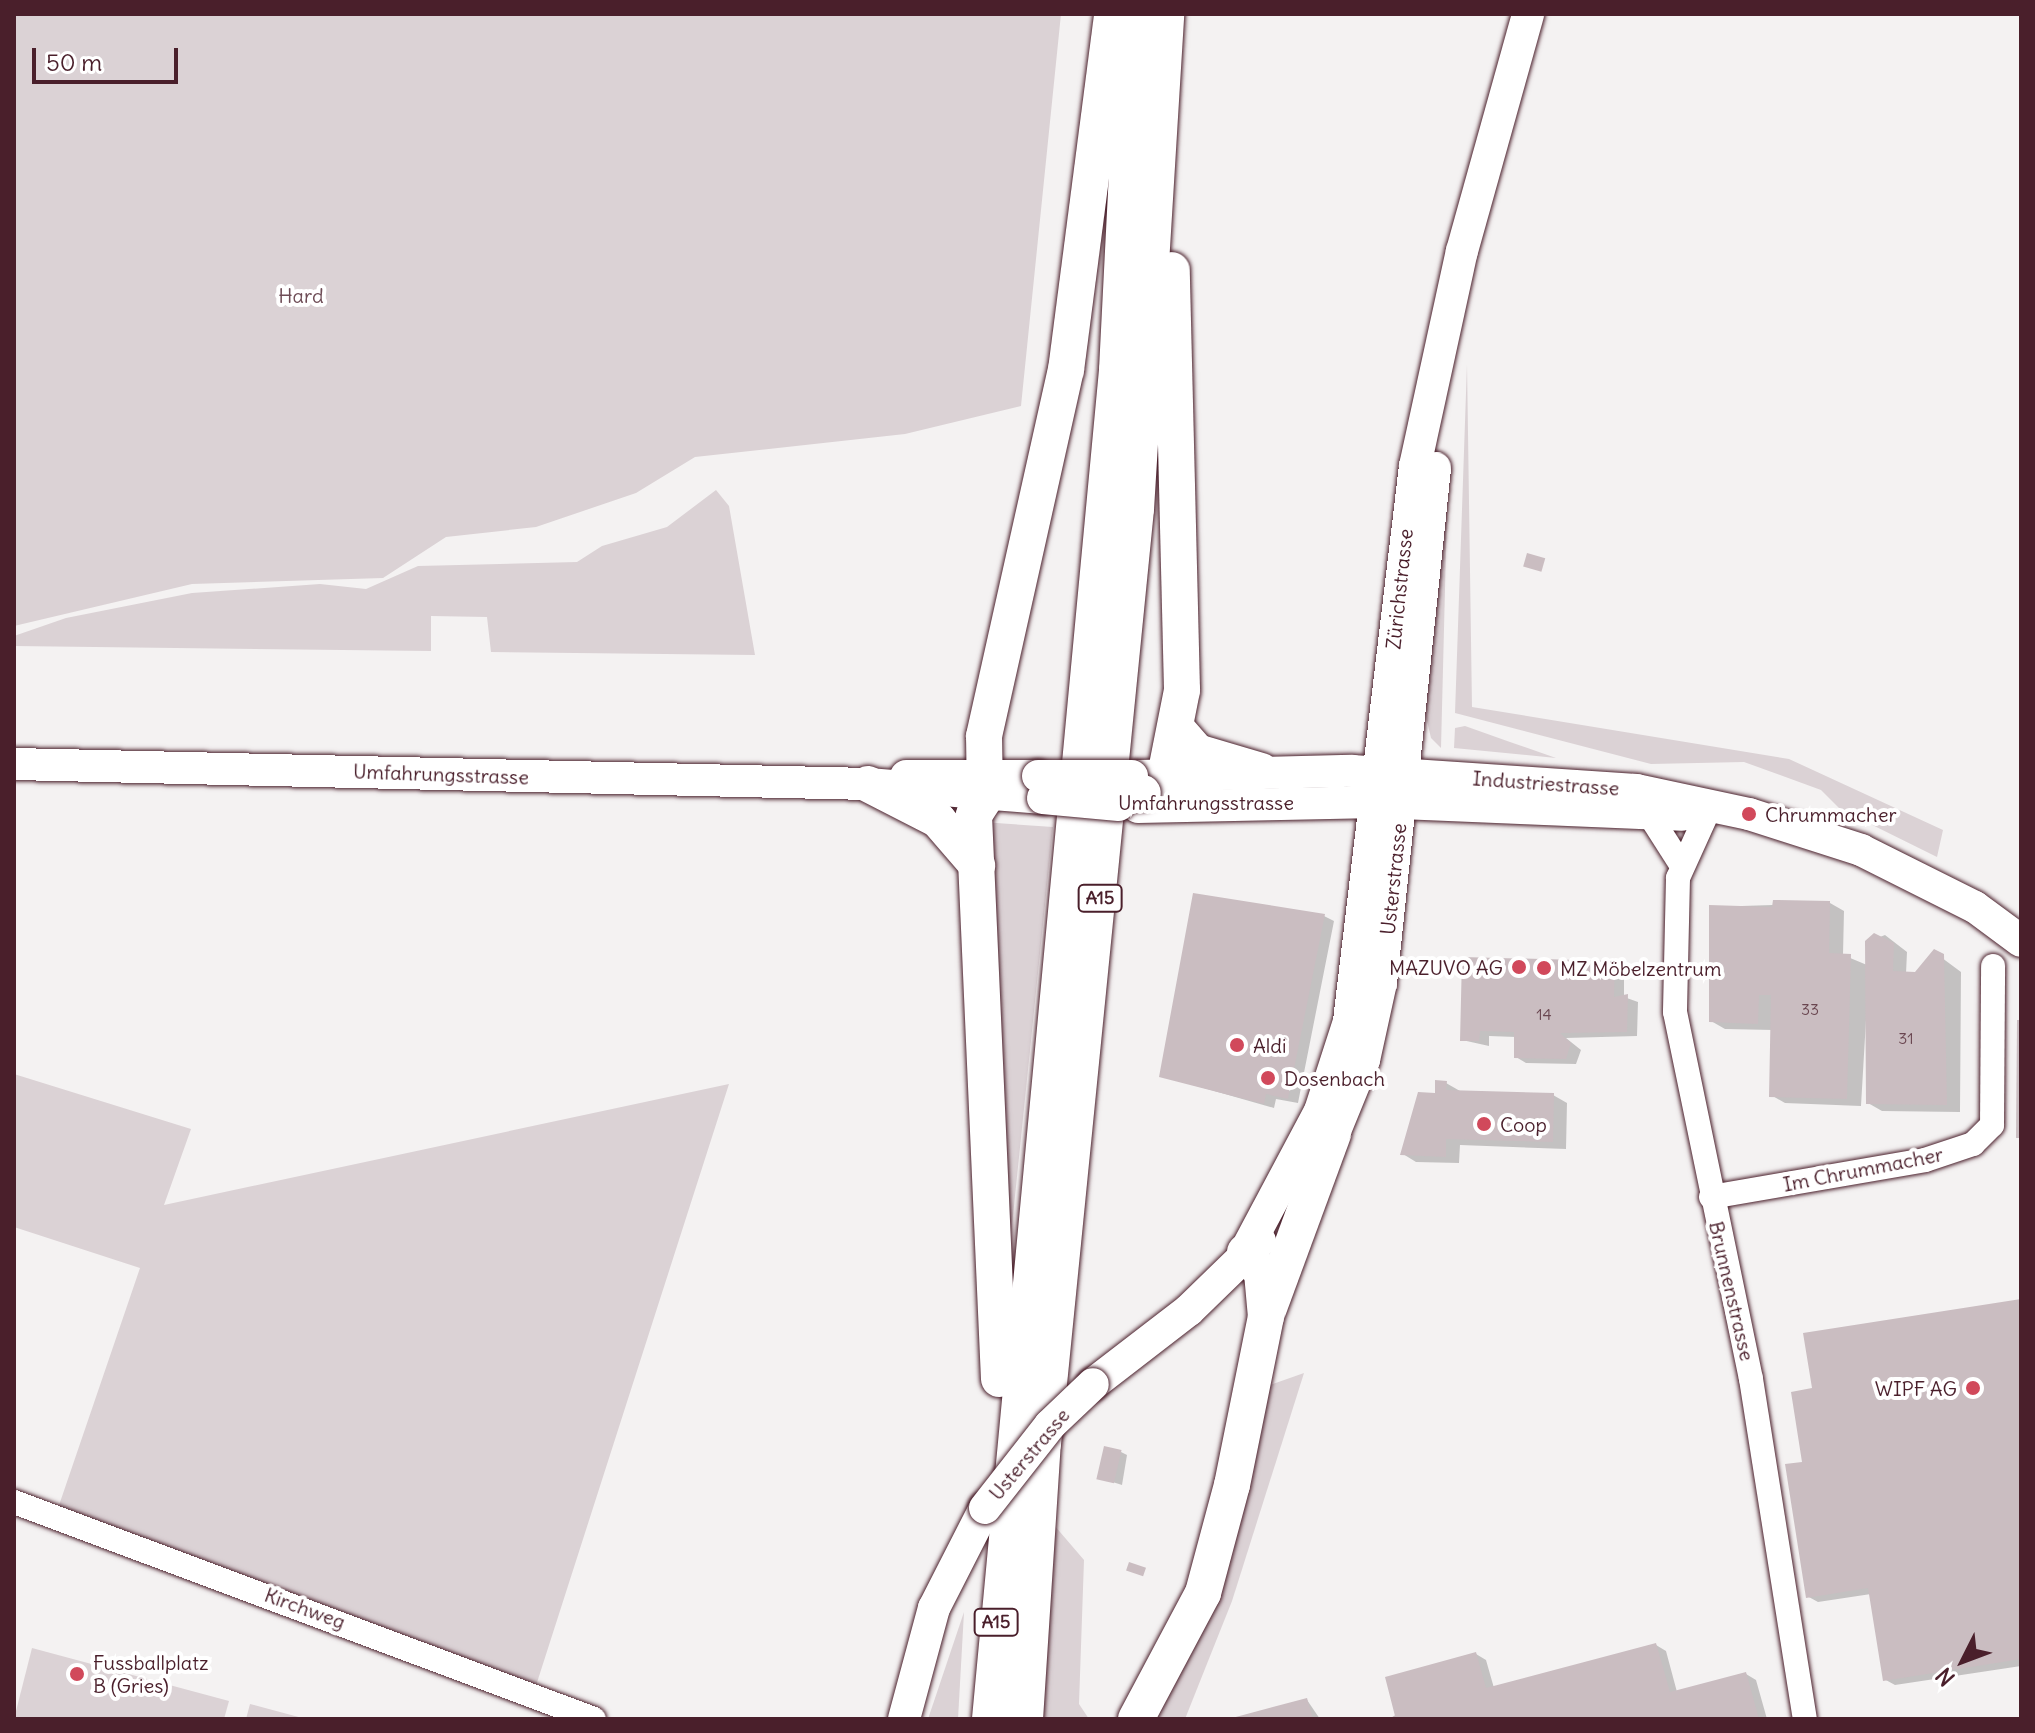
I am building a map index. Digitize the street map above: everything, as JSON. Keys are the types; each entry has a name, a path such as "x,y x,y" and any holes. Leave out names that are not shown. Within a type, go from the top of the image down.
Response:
{"highway":[{"path":"1003,1526 974,815 986,784 984,736 1069,354 1112,14"},
{"name":"A15","path":"990,1719 1003,1526 1117,370 1135,14"},
{"name":"A15","path":"1025,1719 1043,1444 1135,524 1166,14"},
{"path":"1093,798 1144,788 1178,730 1177,363 1161,77"},
{"path":"1178,730 1197,752 1261,771"},
{"path":"868,784 938,820 977,865"},
{"path":"1136,1719 1207,1582 1266,1317 1333,1134"},
{"path":"1245,1252 1262,1273 1266,1317"}],"main road":[{"name":"Zürichstrasse","path":"1391,788 1403,546 1462,251 1528,14"},
{"name":"Umfahrungsstrasse","path":"14,764 868,784 1391,788"},
{"name":"Umfahrungsstrasse","path":"1144,788 1261,771 1391,788"},
{"name":"Industriestrasse","path":"1391,788 1608,786 1710,807 1861,850 1964,900 2021,941"},
{"name":"Umfahrungsstrasse","path":"1041,787 1093,798"},
{"name":"Industriestrasse","path":"1391,788 1690,816 1710,807"},
{"name":"Usterstrasse","path":"904,1719 924,1635 985,1508 1050,1425 1093,1384 1189,1310 1245,1252 1274,1231 1333,1134 1373,1023 1391,788"},
{"name":"Usterstrasse","path":"1245,1252 1309,1134 1342,1051 1391,788"}],"street":[{"name":"Brunnenstrasse","path":"1710,807 1680,863 1680,1053 1749,1365 1805,1719"},
{"path":"1648,813 1680,863"},
{"name":"Im Chrummacher","path":"1711,1197 1925,1160 1973,1144 1992,1125 1993,966"},
{"name":"Kirchweg","path":"14,1502 594,1719"}],"green space":[{"name":"Hard","path":"14,14 1061,14 1021,406 905,434 695,457 636,493 536,527 446,537 383,578 192,584 14,626"},
{"path":"1467,364 1472,707 1789,759 1943,830 1937,857 1840,809 1821,790 1744,762 1651,764 1455,713"},
{"path":"1448,470 1441,748 1431,738 1424,708"},
{"path":"716,490 729,506 755,655 491,652 487,617 431,616 431,651 14,646 14,636 66,618 192,593 320,584 366,589 418,566 577,562 602,546 667,527"},
{"path":"1465,726 1556,758 1454,748 1455,728"},
{"path":"982,822 1053,827 1005,1293"},
{"path":"14,1074 191,1129 164,1205 729,1084 533,1695 55,1517 140,1268 14,1227"},
{"path":"1304,1373 1232,1601 1185,1719 1154,1719 1267,1386"},
{"path":"1054,1525 1084,1560 1079,1704 1089,1719 1043,1719"},
{"path":"964,1612 958,1719 928,1719"},
{"name":"Fussballplatz B (Gries)","path":"32,1648 229,1701 224,1719 14,1719"},
{"path":"250,1704 306,1719 246,1719"}],"building":[{"path":"1527,553 1545,558 1541,572 1523,566"},
{"path":"1193,893 1325,914 1288,1099 1266,1094 1264,1104 1159,1077"},
{"path":"1773,900 1830,901 1829,953 1851,954 1847,1099 1769,1097 1771,995 1759,995 1758,1024 1709,1022 1709,905 1772,907"},
{"path":"1874,933 1894,943 1893,971 1915,972 1934,949 1944,954 1947,1105 1866,1104 1865,941"},
{"path":"1462,957 1615,961 1614,997 1628,994 1627,1032 1560,1033 1571,1043 1566,1059 1514,1058 1514,1032 1480,1031 1479,1041 1460,1041"},
{"path":"2017,1020 2021,1020 2021,1138 2016,1138"},
{"path":"1435,1080 1447,1081 1446,1090 1554,1093 1553,1142 1446,1139 1446,1157 1400,1155 1418,1092 1435,1093"},
{"path":"2021,1299 2021,1659 1883,1681 1868,1588 1806,1598 1785,1464 1802,1462 1791,1392 1812,1388 1803,1333"},
{"path":"1104,1446 1122,1450 1114,1483 1096,1479"},
{"path":"1129,1562 1146,1568 1143,1576 1126,1571"},
{"path":"1656,1643 1670,1692 1746,1672 1759,1719 1386,1719 1395,1716 1385,1677 1476,1652 1486,1688"},
{"path":"1307,1698 1313,1719 1232,1719 1232,1718"}],"place":[{"name":"Chrummacher","path":"1749,814"},
{"name":"MAZUVO AG","path":"1519,967"},
{"name":"MZ Möbelzentrum","path":"1544,968"},
{"name":"Aldi","path":"1237,1045"},
{"name":"Dosenbach","path":"1268,1078"},
{"name":"Coop","path":"1484,1124"},
{"name":"WIPF AG","path":"1973,1388"},
{"name":"Fussballplatz B (Gries)","path":"77,1674"}]}
